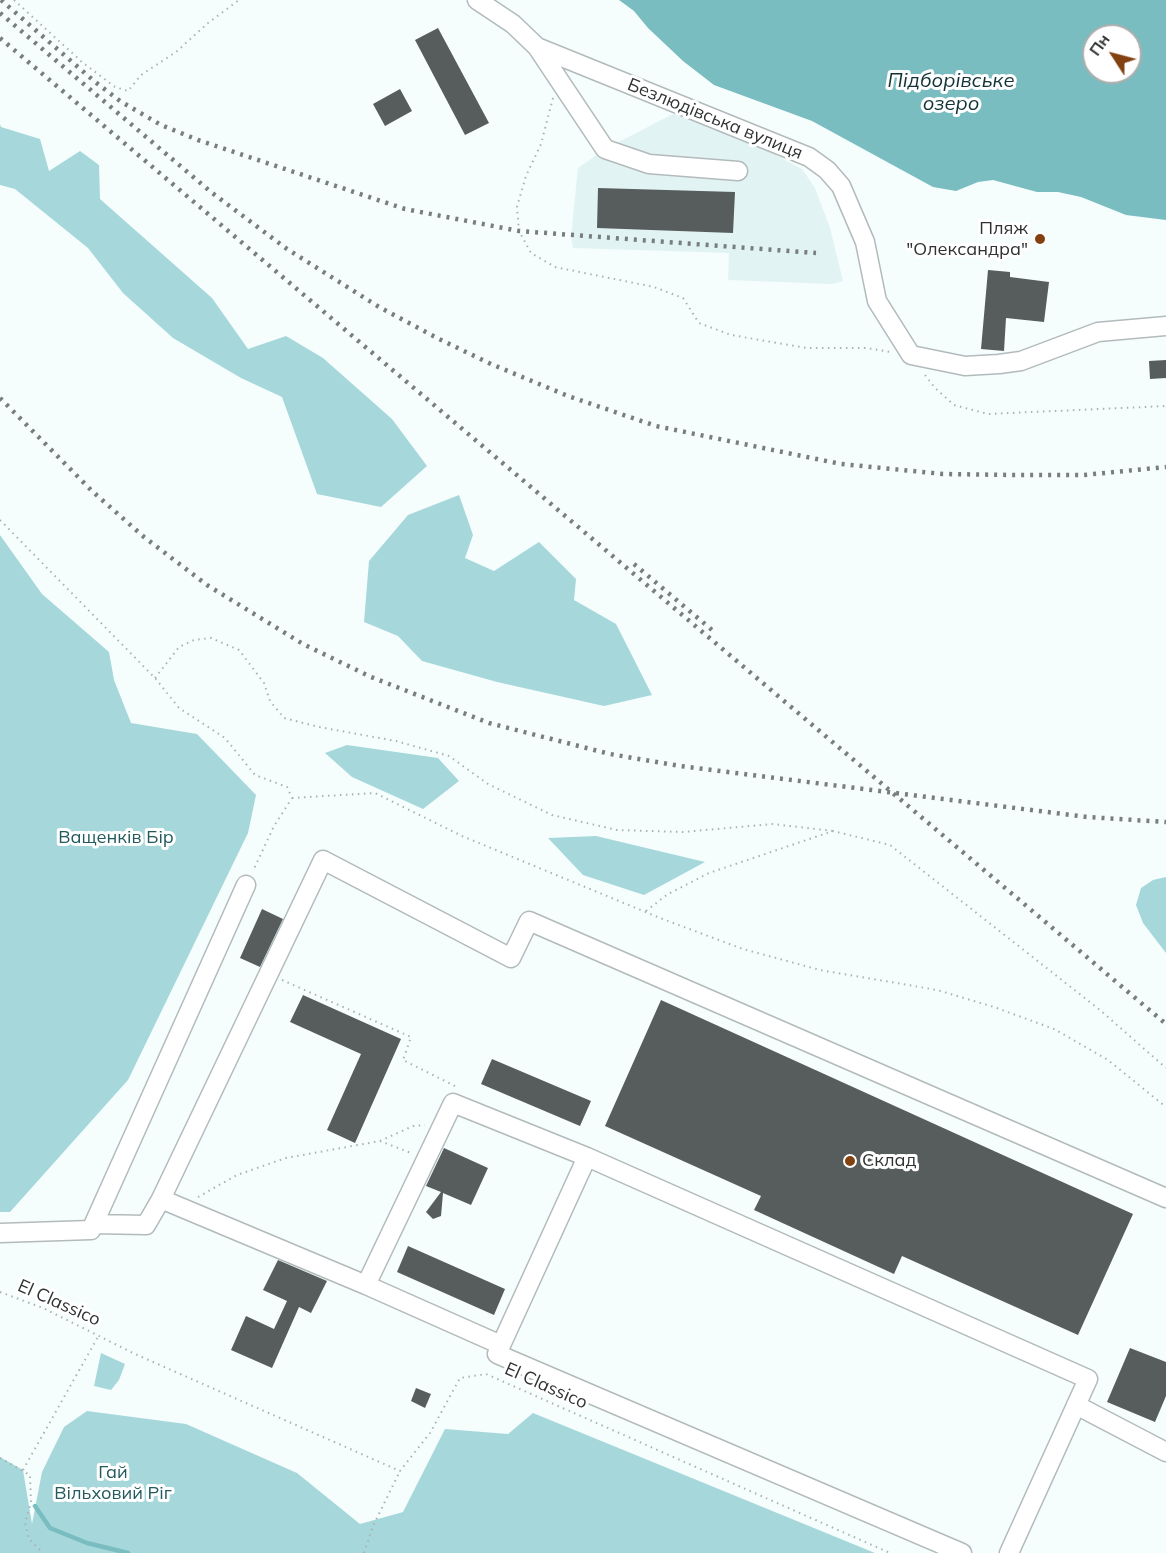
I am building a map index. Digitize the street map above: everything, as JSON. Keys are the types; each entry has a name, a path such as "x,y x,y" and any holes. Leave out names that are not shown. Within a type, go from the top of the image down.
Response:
{"street":[{"name":"Безлюдівська вулиця","path":"477,0 513,24 537,47 809,157 827,170 841,186 865,242 878,301 911,355"},
{"path":"537,47 557,81 605,149 649,164 738,171"},
{"path":"911,355 965,366 999,364 1021,361 1098,332 1166,326"},
{"path":"94,1224 146,1225 161,1199 323,860 511,958 529,921 1166,1198"},
{"path":"0,1233 91,1230 246,885"},
{"path":"366,1285 453,1103 587,1156 1088,1379 1009,1553"},
{"path":"587,1156 497,1354 962,1553"},
{"path":"161,1199 366,1285 501,1345"},
{"path":"1076,1405 1166,1452"}],"path":[{"path":"14,0 82,62 115,87 128,91 141,75 176,52 208,23 239,0"},
{"path":"557,81 541,144 526,176 518,207 519,231 531,253 555,267 654,287 683,298 699,323 731,335 807,348 866,348 911,355 934,388 954,405 988,414 1166,406"},
{"path":"0,520 155,678 178,708 225,738 255,775 287,787 292,798"},
{"path":"155,678 178,647 194,640 211,638 239,650 264,683 270,701 284,718 396,741 449,756 488,784 552,815 617,830 682,832 773,824 833,831 890,845 1100,1010 1166,1068"},
{"path":"292,798 375,793 462,836 645,912 743,949 820,970 937,990 1054,1029 1108,1060 1166,1107"},
{"path":"246,885 274,826 292,798"},
{"path":"645,912 668,894 709,873 833,831"},
{"path":"268,974 411,1037 403,1060 460,1088 453,1103"},
{"path":"180,1207 237,1175 286,1158 380,1141 413,1126 444,1122"},
{"path":"380,1141 426,1159"},
{"name":"El Classico","path":"0,1292 43,1308 135,1354 400,1471 430,1433 460,1378 486,1374 890,1553"},
{"path":"23,1470 99,1335"},
{"path":"0,1458 30,1475 31,1503 25,1523 29,1539 42,1553"},
{"path":"364,1553 373,1526 400,1471"}],"shaded area":[{"path":"675,113 753,143 802,169 815,188 830,228 843,281 832,284 728,280 729,253 573,248 571,237 578,168 605,149"}],"green space":[{"path":"0,124 1,127 40,139 49,171 80,151 99,165 100,199 212,298 248,349 286,336 323,358 392,419 427,466 381,507 317,494 282,397 241,378 173,338 123,293 88,248 15,189 0,185"},
{"path":"459,495 473,535 465,558 494,571 539,542 576,579 574,600 616,624 652,695 604,706 497,682 422,661 398,636 364,622 369,561 408,515"},
{"name":"Ващенків Бір","path":"0,535 42,594 109,652 114,680 131,723 197,734 256,795 248,833 128,1080 10,1212 0,1212"},
{"path":"347,745 438,758 459,781 423,809 352,777 325,753"},
{"path":"596,836 705,862 644,895 583,875 548,838"},
{"path":"1166,877 1166,953 1143,923 1136,905 1141,888 1153,880"},
{"path":"101,1353 125,1364 119,1380 111,1390 94,1386"},
{"name":"Гай Вільховий Ріг","path":"87,1411 186,1424 297,1473 360,1524 403,1512 445,1429 508,1434 533,1413 875,1553 0,1553 0,1457 23,1470 32,1524 42,1472 64,1427"}],"water":[{"name":"Підборівське озеро","path":"619,0 1166,0 1166,220 1126,215 1081,197 1058,192 1037,192 993,180 978,182 956,191 933,187 812,121 714,85 683,61 648,28 634,11"}],"building":[{"path":"438,28 489,123 465,135 415,40"},
{"path":"400,89 412,111 385,126 373,104"},
{"path":"598,188 735,192 733,233 597,228"},
{"path":"988,270 1010,272 1010,277 1049,282 1044,322 1006,318 1004,351 981,349"},
{"path":"1166,360 1166,378 1150,379 1149,361"},
{"path":"262,909 283,919 260,967 240,958"},
{"path":"303,995 401,1039 355,1143 327,1130 361,1054 290,1022"},
{"name":"Склад","path":"661,1000 1133,1214 1078,1335 902,1256 894,1274 754,1210 761,1196 605,1126"},
{"path":"492,1059 591,1101 580,1126 481,1084"},
{"path":"444,1148 488,1168 471,1205 443,1193 441,1216 433,1219 426,1212 441,1192 426,1186"},
{"path":"408,1246 505,1289 494,1315 397,1272"},
{"path":"278,1260 327,1281 311,1313 299,1307 272,1368 231,1350 246,1316 274,1329 287,1301 263,1290"},
{"path":"1130,1348 1166,1362 1166,1396 1155,1422 1107,1402"},
{"path":"416,1388 431,1394 425,1408 411,1401"}],"waterway":[{"path":"35,1506 50,1528 87,1543 128,1553"}],"railway":[{"path":"1,0 94,81 120,101 161,125 198,140 405,209 519,231 816,253"},
{"path":"0,13 211,192 287,249 379,307 439,339 491,364 568,396 656,426 841,464 943,474 1012,475 1084,475 1166,467"},
{"path":"0,38 1166,1024"},
{"path":"0,398 92,491 144,537 207,585 303,644 371,677 489,723 610,754 680,766 1087,817 1166,822"},
{"path":"634,564 712,630"}],"place":[{"name":"Пляж \"Олександра\"","path":"1040,239"},
{"name":"Склад","path":"850,1161"}]}
